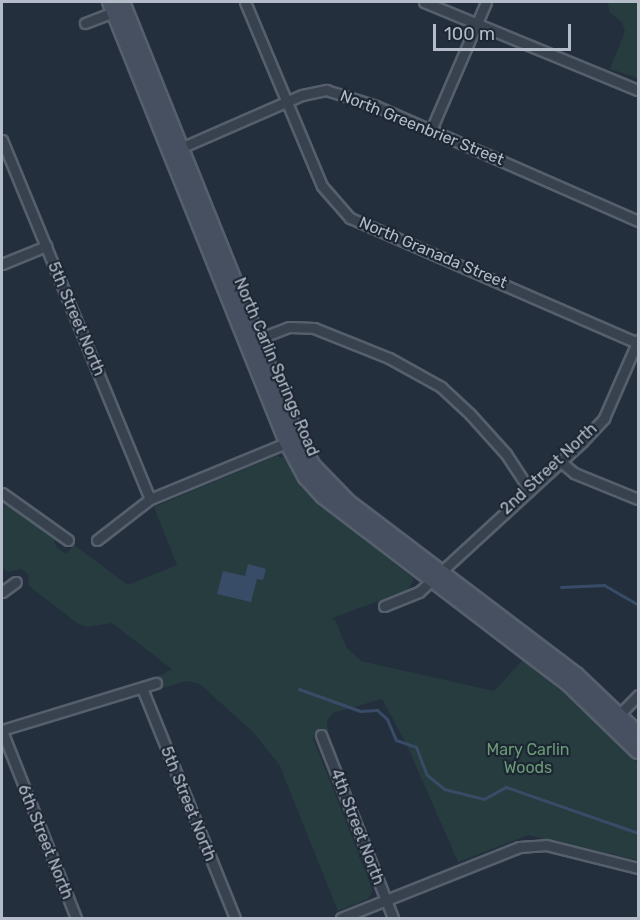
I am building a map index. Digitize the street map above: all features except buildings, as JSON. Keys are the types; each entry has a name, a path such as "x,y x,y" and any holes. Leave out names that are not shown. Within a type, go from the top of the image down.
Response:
{"main road":[{"name":"North Carlin Springs Road","path":"118,6 293,441 331,487 436,574 576,675 615,719 639,751"},
{"name":"North Carlin Springs Road","path":"615,719 639,734"}],"street":[{"name":"North Granada Street","path":"244,2 322,186 350,218 638,342"},
{"path":"424,2 639,90"},
{"path":"431,130 486,2"},
{"path":"85,23 118,6"},
{"name":"North Greenbrier Street","path":"175,150 285,103 326,90 353,96 639,221"},
{"name":"5th Street North","path":"2,140 150,499"},
{"path":"2,264 46,246"},
{"path":"253,341 289,327 314,328 398,363 441,387 470,414 506,454 529,489"},
{"name":"2nd Street North","path":"384,606 419,592 561,462 604,418 638,342"},
{"path":"97,540 150,499 293,441"},
{"path":"561,462 574,473 639,499"},
{"path":"2,493 68,540"},
{"path":"2,592 16,582"},
{"path":"2,731 156,683"},
{"name":"5th Street North","path":"142,688 235,918"},
{"path":"615,719 639,695"},
{"name":"6th Street North","path":"2,731 76,918"},
{"name":"4th Street North","path":"321,735 393,918"},
{"path":"341,918 532,844 639,868"}],"green space":[{"path":"608,2 638,2 638,78 610,69 625,32 622,22 609,12"},
{"name":"Mary Carlin Woods","path":"276,456 284,458 317,502 414,579 408,590 330,619 335,620 347,648 361,661 494,691 523,660 594,718 638,763 638,860 528,835 458,862 406,743 382,699 333,713 327,720 328,731 313,738 373,891 368,899 338,911 279,764 253,732 200,684 187,681 159,689 157,677 172,669 112,623 86,627 77,623 29,586 28,574 21,569 8,572 2,567 2,501 54,538 56,547 66,554 74,545 128,585 177,565 154,507"}],"water":[{"path":"248,564 266,569 263,580 257,579 251,602 217,594 223,571 245,576"}],"waterway":[{"path":"561,587 604,585 638,605"},
{"path":"299,689 360,711 377,710 387,719 396,740 416,747 427,775 444,789 484,799 506,787 638,833"}]}
